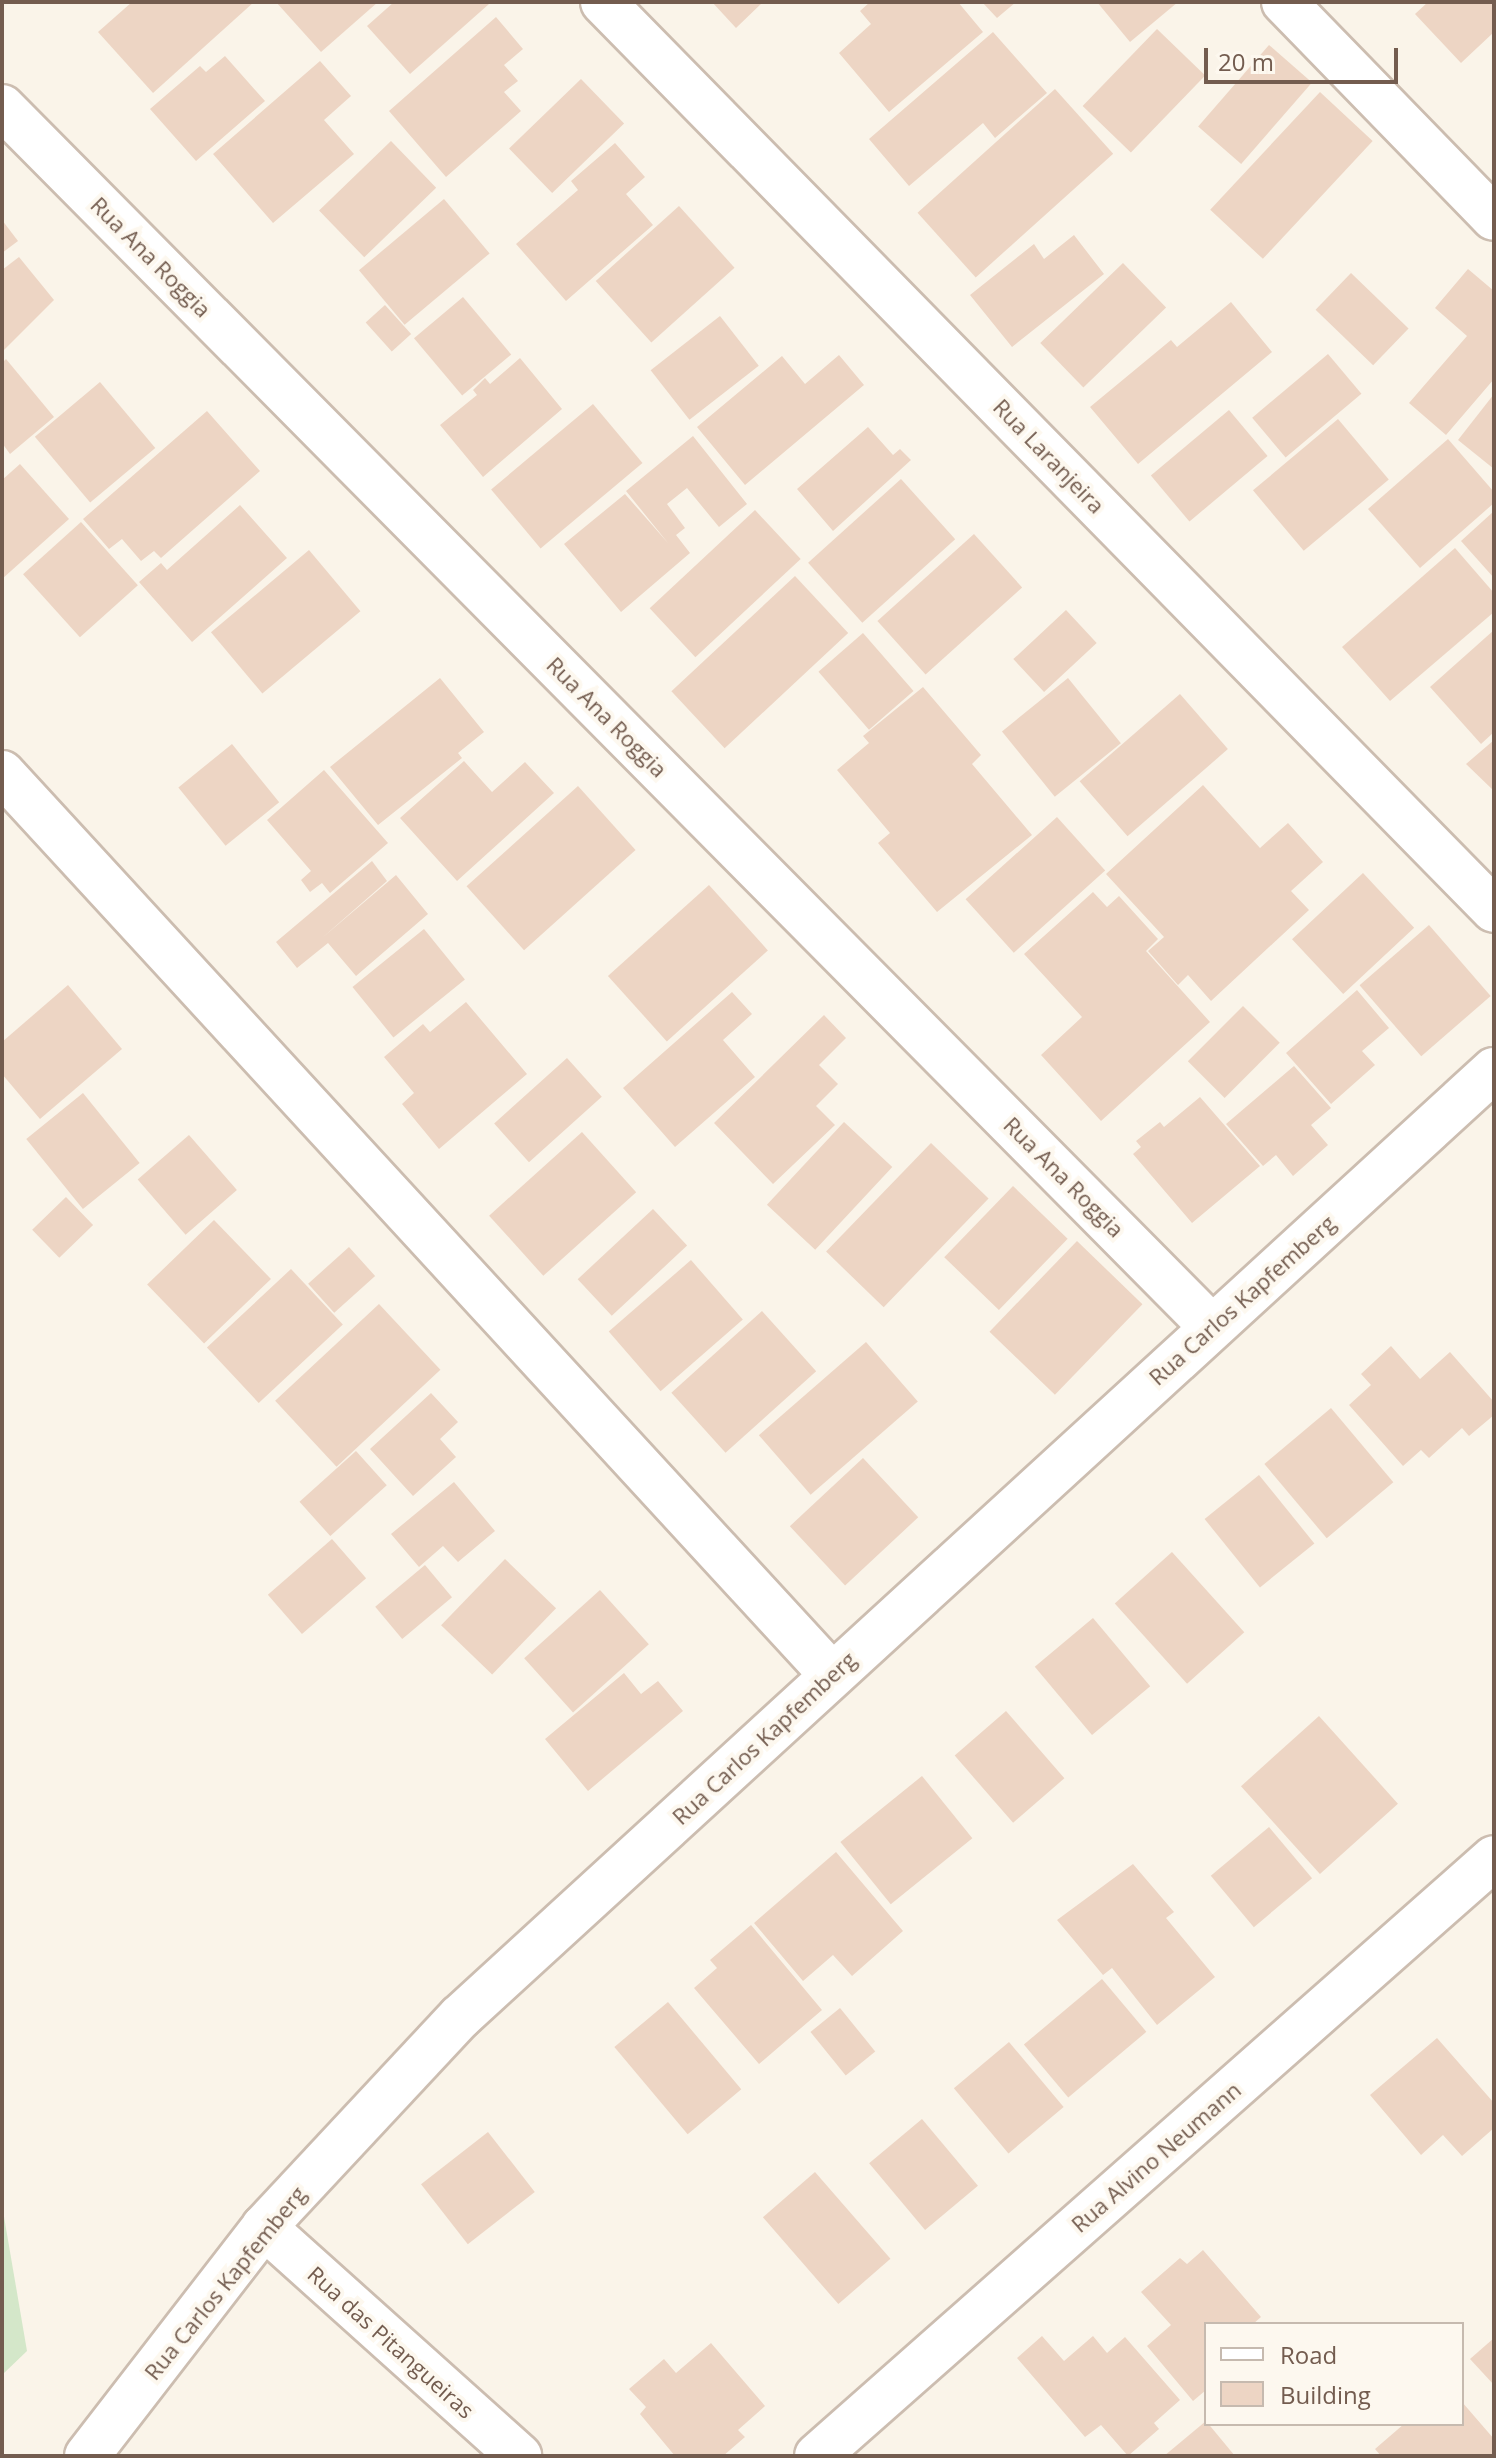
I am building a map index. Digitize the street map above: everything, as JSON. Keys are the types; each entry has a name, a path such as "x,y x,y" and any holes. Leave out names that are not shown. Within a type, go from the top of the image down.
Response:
{"street":[{"name":"Rua Laranjeira","path":"603,2 1494,910"},
{"path":"1284,2 1487,198"},
{"name":"Rua Ana Roggia","path":"2,107 1212,1327"},
{"path":"2,773 832,1675"},
{"name":"Rua Carlos Kapfemberg","path":"87,2456 264,2227 460,2017 1494,1070"},
{"name":"Rua Alvino Neumann","path":"817,2456 1494,1858"},
{"name":"Rua das Pitangueiras","path":"264,2227 519,2456"}],"green space":[{"path":"2,2205 27,2351 2,2375"}],"building":[{"path":"132,2 254,2 153,93 98,32"},
{"path":"276,2 378,2 321,52"},
{"path":"394,2 489,4 410,74 367,26"},
{"path":"712,2 763,2 736,28"},
{"path":"870,2 958,2 983,32 889,112 839,53 871,24 860,11"},
{"path":"982,2 1016,2 997,18"},
{"path":"1097,2 1178,2 1130,42"},
{"path":"1428,2 1494,2 1494,32 1461,63 1415,14"},
{"path":"496,17 523,49 504,65 518,81 504,92 521,111 446,177 389,111"},
{"path":"1157,29 1205,76 1131,153 1083,106"},
{"path":"993,32 1047,93 995,138 983,123 909,186 869,139"},
{"path":"1269,45 1312,82 1241,164 1198,127"},
{"path":"225,56 265,101 196,161 150,109 200,66 206,72"},
{"path":"320,61 351,96 324,120 354,154 273,223 213,154"},
{"path":"581,79 624,124 552,193 509,148"},
{"path":"1055,89 1113,154 976,277 918,213"},
{"path":"1320,92 1373,141 1263,259 1210,210"},
{"path":"391,141 436,188 364,257 319,210"},
{"path":"615,143 645,177 626,194 653,225 566,301 516,244 578,190 571,181"},
{"path":"444,199 490,253 405,325 359,270"},
{"path":"679,206 735,268 651,343 596,281"},
{"path":"2,220 18,241 2,253"},
{"path":"1074,235 1104,274 1012,347 970,295 1034,244 1044,259"},
{"path":"19,257 54,300 2,352 2,270"},
{"path":"1123,263 1166,308 1083,387 1040,343"},
{"path":"1468,269 1494,291 1494,379 1446,435 1409,403 1467,336 1435,308"},
{"path":"1351,273 1409,329 1373,365 1316,310"},
{"path":"463,297 511,354 462,396 414,338"},
{"path":"1231,302 1272,352 1138,464 1090,407 1171,340 1177,347"},
{"path":"385,305 411,334 392,351 366,322"},
{"path":"720,316 759,366 689,420 651,370"},
{"path":"1328,354 1361,394 1286,457 1252,418"},
{"path":"839,355 864,385 745,485 697,427 782,356 805,384"},
{"path":"520,358 562,409 483,477 440,425 477,395 473,390 485,378 490,384"},
{"path":"6,359 54,417 10,454 2,443 2,363"},
{"path":"100,382 155,448 90,503 35,437"},
{"path":"1494,394 1494,469 1458,440"},
{"path":"593,404 642,463 541,548 491,489"},
{"path":"1229,410 1268,456 1189,522 1151,476"},
{"path":"207,411 260,471 161,558 154,551 141,561 122,539 109,549 83,519"},
{"path":"1338,419 1389,480 1304,551 1253,490"},
{"path":"868,427 893,455 900,449 911,460 833,531 797,489"},
{"path":"693,436 747,504 719,527 687,488 667,504 685,528 676,535 690,553 621,612 564,544 625,494 668,543 626,491"},
{"path":"1448,439 1494,492 1494,503 1420,568 1368,509"},
{"path":"20,464 69,519 2,579 2,480"},
{"path":"901,479 955,539 862,623 808,563"},
{"path":"240,505 287,558 192,642 139,582 161,563 167,570"},
{"path":"755,510 801,559 695,657 650,608"},
{"path":"1494,511 1494,578 1461,541"},
{"path":"81,522 138,585 80,637 23,574"},
{"path":"974,534 1022,588 926,674 877,621"},
{"path":"1455,548 1494,593 1494,612 1390,701 1342,647"},
{"path":"309,550 360,611 262,694 211,632"},
{"path":"795,576 848,633 725,748 671,691"},
{"path":"1066,610 1097,643 1044,692 1013,659"},
{"path":"1494,630 1494,732 1481,744 1430,687"},
{"path":"863,633 914,691 869,730 818,672"},
{"path":"440,678 484,732 458,753 462,758 378,825 330,767"},
{"path":"1068,678 1121,743 1055,797 1002,731"},
{"path":"923,687 981,755 972,764 1032,835 937,912 878,843 890,833 837,770 869,743 863,736"},
{"path":"1180,694 1228,749 1128,836 1080,781"},
{"path":"1494,740 1494,791 1466,764"},
{"path":"232,744 279,802 226,846 178,787"},
{"path":"464,761 492,792 525,762 554,793 457,881 400,818"},
{"path":"324,770 388,843 330,893 322,883 310,892 301,880 311,871 267,820"},
{"path":"1203,785 1260,848 1288,823 1323,862 1291,891 1309,910 1211,1001 1188,975 1178,985 1148,951 1164,937 1106,874"},
{"path":"578,786 636,850 524,950 467,886"},
{"path":"1057,817 1105,871 1014,953 966,899"},
{"path":"372,861 387,881 322,938 396,875 428,914 356,976 328,943 297,968 276,942"},
{"path":"1363,873 1414,928 1343,994 1292,939"},
{"path":"709,885 768,950 667,1041 608,976"},
{"path":"1093,892 1107,907 1119,896 1158,939 1146,951 1210,1022 1101,1121 1041,1055 1082,1017 1024,954"},
{"path":"1429,925 1491,996 1421,1056 1360,985"},
{"path":"424,929 465,980 393,1037 353,987"},
{"path":"68,985 122,1049 40,1119 2,1074 2,1042"},
{"path":"1357,990 1389,1028 1362,1051 1375,1065 1331,1104 1286,1053"},
{"path":"732,992 752,1014 723,1040 755,1077 675,1147 623,1088"},
{"path":"466,1002 527,1074 439,1149 402,1104 414,1093 384,1057 423,1024 430,1032"},
{"path":"1243,1006 1280,1043 1225,1098 1188,1061"},
{"path":"824,1015 846,1038 819,1065 838,1084 816,1106 835,1125 773,1184 714,1123"},
{"path":"567,1058 602,1097 529,1162 494,1124"},
{"path":"1294,1066 1331,1108 1311,1125 1328,1145 1293,1176 1276,1155 1263,1166 1226,1124"},
{"path":"83,1093 140,1163 83,1209 26,1139"},
{"path":"1200,1097 1260,1166 1192,1223 1133,1154 1141,1147 1136,1141 1160,1122 1164,1127"},
{"path":"844,1122 892,1167 815,1250 767,1205"},
{"path":"582,1132 636,1192 543,1276 489,1216"},
{"path":"189,1135 237,1190 186,1235 138,1180"},
{"path":"931,1143 989,1199 884,1307 826,1252"},
{"path":"1013,1186 1068,1239 999,1310 944,1257"},
{"path":"66,1197 93,1225 59,1258 32,1230"},
{"path":"653,1209 687,1246 612,1316 578,1279"},
{"path":"214,1220 271,1279 204,1344 147,1285"},
{"path":"1077,1241 1142,1304 1055,1395 989,1332"},
{"path":"349,1247 375,1276 334,1313 308,1284"},
{"path":"691,1260 743,1320 661,1391 609,1332"},
{"path":"291,1269 343,1325 259,1403 207,1347"},
{"path":"379,1304 440,1370 337,1467 275,1401"},
{"path":"762,1311 816,1371 726,1453 671,1393"},
{"path":"866,1342 918,1402 811,1495 759,1435"},
{"path":"1391,1346 1420,1379 1450,1352 1494,1402 1494,1415 1469,1436 1462,1428 1429,1458 1421,1450 1403,1466 1349,1405 1371,1385 1361,1374"},
{"path":"431,1393 458,1422 440,1439 456,1457 413,1496 370,1449"},
{"path":"1331,1408 1393,1482 1327,1538 1264,1464"},
{"path":"356,1451 387,1485 330,1536 300,1502"},
{"path":"863,1458 918,1517 845,1585 790,1526"},
{"path":"1259,1475 1314,1543 1260,1587 1205,1519"},
{"path":"454,1482 495,1531 458,1562 443,1546 419,1567 391,1534"},
{"path":"332,1539 366,1578 302,1634 268,1595"},
{"path":"1172,1552 1244,1632 1187,1684 1115,1604"},
{"path":"505,1559 556,1608 492,1675 441,1625"},
{"path":"425,1565 452,1597 402,1639 375,1607"},
{"path":"600,1590 649,1644 573,1713 524,1658"},
{"path":"1093,1618 1150,1686 1092,1735 1035,1667"},
{"path":"624,1673 641,1694 658,1681 683,1711 588,1791 545,1739"},
{"path":"1006,1711 1064,1778 1013,1823 955,1756"},
{"path":"1319,1716 1398,1804 1320,1874 1241,1786"},
{"path":"922,1776 972,1838 891,1904 840,1842"},
{"path":"1269,1827 1312,1878 1254,1927 1211,1876"},
{"path":"836,1852 903,1931 852,1976 833,1955 803,1981 754,1923"},
{"path":"1133,1864 1174,1912 1166,1918 1215,1977 1157,2025 1112,1968 1103,1975 1057,1920"},
{"path":"751,1925 822,2010 759,2064 694,1988 717,1968 710,1960"},
{"path":"1102,1979 1146,2032 1068,2097 1024,2045"},
{"path":"668,2002 741,2089 688,2134 614,2047"},
{"path":"840,2008 875,2052 846,2075 810,2032"},
{"path":"1437,2038 1494,2103 1494,2128 1462,2156 1443,2135 1421,2155 1370,2095"},
{"path":"1009,2042 1064,2107 1008,2153 954,2088"},
{"path":"922,2119 978,2186 925,2230 869,2163"},
{"path":"488,2132 535,2192 468,2244 421,2184"},
{"path":"815,2172 890,2259 838,2304 763,2217"},
{"path":"1203,2250 1261,2317 1255,2322 1204,2322 1204,2392 1193,2401 1147,2346 1171,2325 1141,2292 1180,2258 1187,2264"},
{"path":"1042,2336 1064,2361 1093,2336 1107,2353 1125,2337 1180,2400 1154,2423 1159,2429 1128,2456 1101,2425 1085,2437 1017,2358"},
{"path":"1494,2338 1494,2385 1470,2359"},
{"path":"711,2343 765,2406 738,2430 745,2437 723,2456 675,2456 640,2414 646,2407 629,2389 664,2359 676,2373"},
{"path":"1464,2404 1494,2439 1492,2456 1381,2456 1375,2449 1402,2426 1464,2426"},
{"path":"1204,2423 1235,2456 1164,2456"}]}
